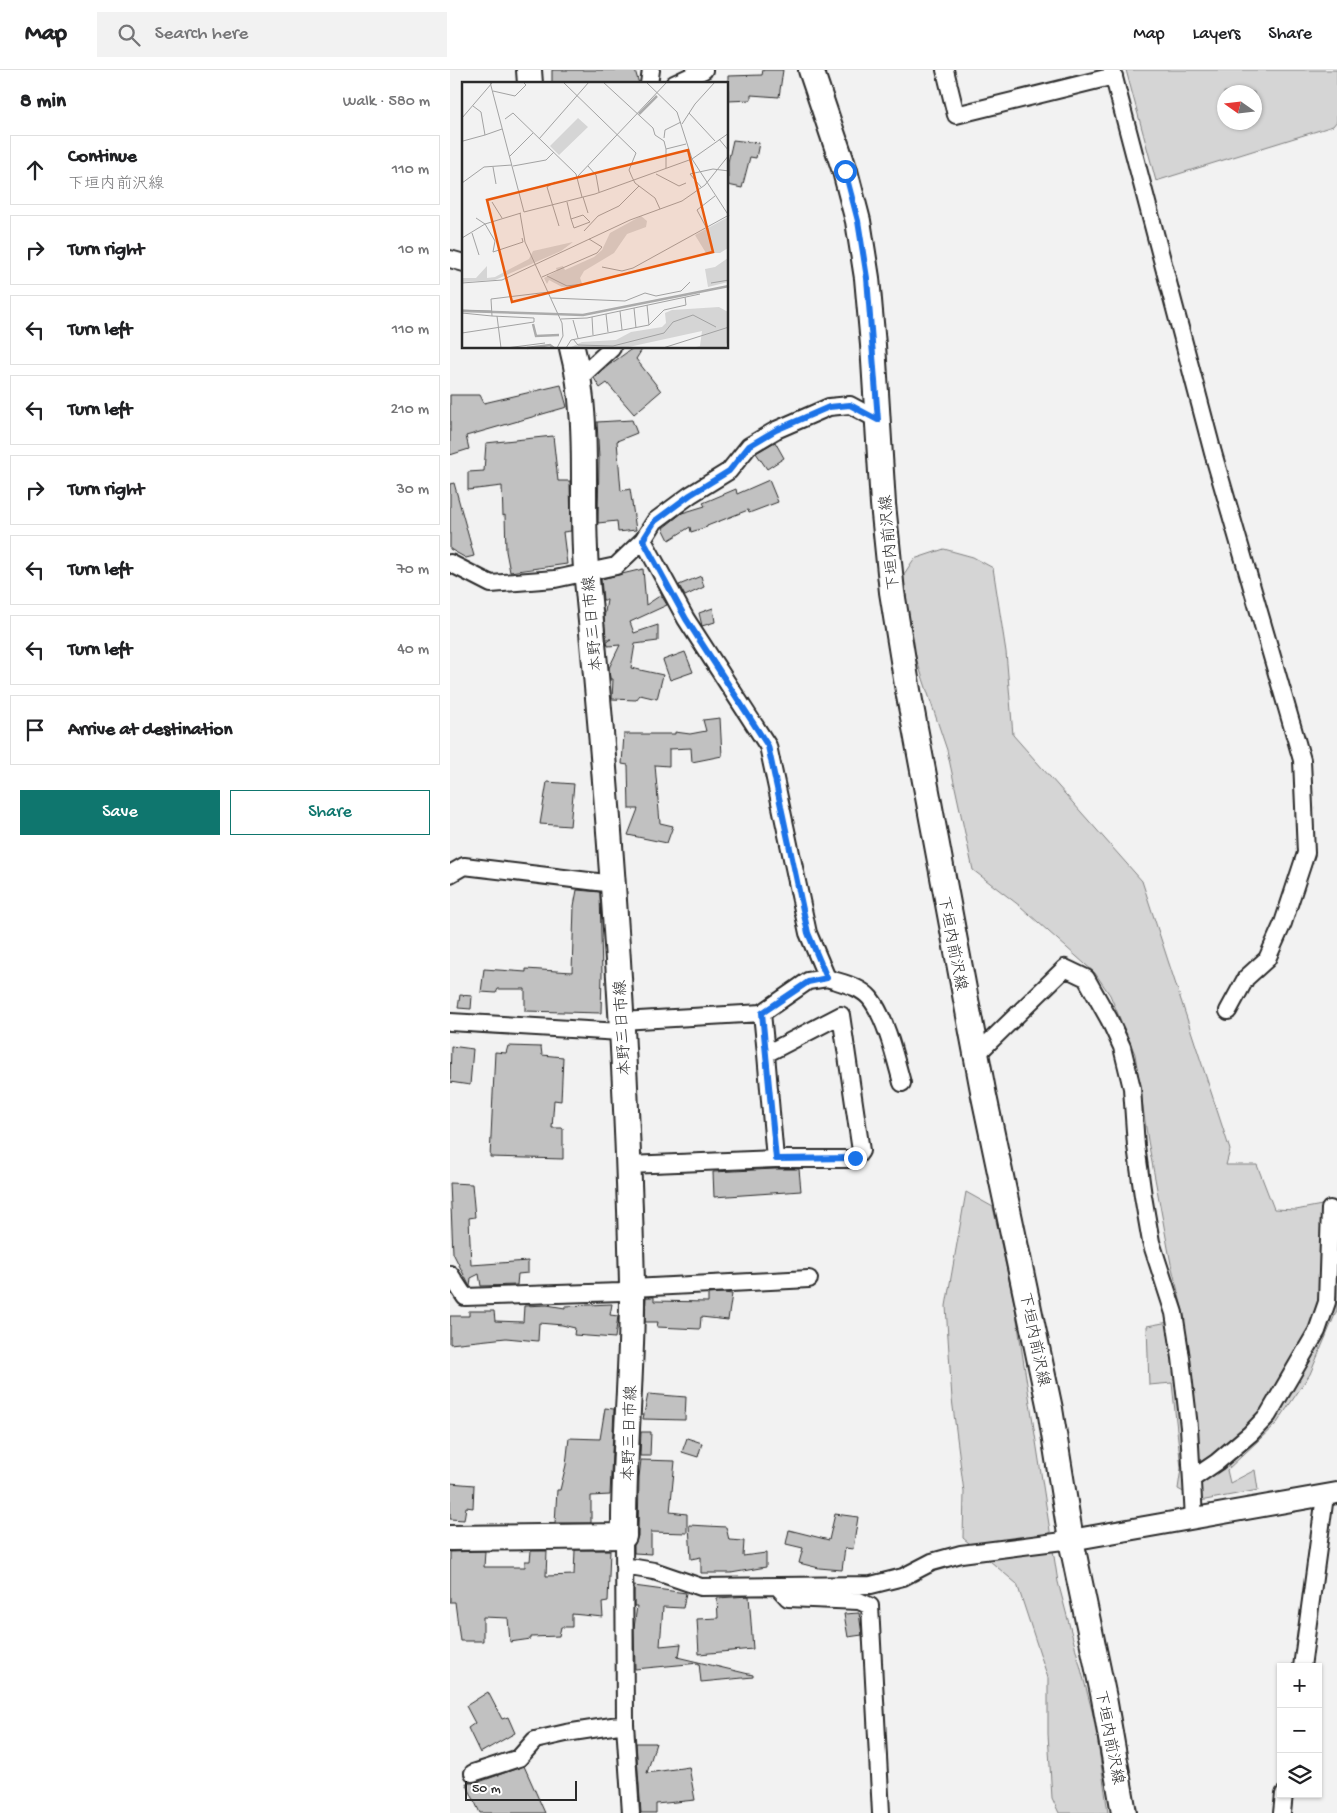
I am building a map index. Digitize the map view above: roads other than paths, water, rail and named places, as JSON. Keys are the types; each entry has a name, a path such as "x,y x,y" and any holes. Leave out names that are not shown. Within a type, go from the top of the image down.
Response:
{"main road":[{"name":"下垣内前沢線","path":"811,70 845,171 858,221 867,278 883,504 892,592 932,827 976,1055 1050,1409 1071,1540 1104,1698 1124,1813"},
{"name":"本野三日市線","path":"572,349 584,428 586,573 614,884 628,1165 632,1288 624,1536"},
{"path":"450,1538 624,1536"}],"street":[{"path":"678,82 704,70"},
{"path":"945,70 956,115 1113,73 1213,453 1302,760 1306,853 1283,923 1267,959 1246,978 1228,1011"},
{"path":"577,380 611,349"},
{"path":"450,562 491,584 555,579 616,566 643,540 655,521 690,495 729,471 749,446 776,430 829,407 850,405 878,420"},
{"path":"643,540 686,619 768,746 808,933 827,978"},
{"path":"450,874 464,866 614,884"},
{"path":"976,1055 1065,968 1086,978 1109,1019 1122,1047 1132,1088 1136,1146 1148,1223 1174,1313 1189,1427 1194,1519"},
{"path":"450,1022 621,1027 762,1013 808,982 827,978 850,985 869,997 886,1029 902,1083"},
{"path":"762,1013 776,1159"},
{"path":"628,1165 855,1158 861,1151 842,1015 766,1054"},
{"path":"1192,1479 1217,1462 1250,1434 1268,1415 1317,1331 1327,1302 1330,1209"},
{"path":"450,1274 465,1297 622,1292 632,1288 809,1279"},
{"path":"624,1566 654,1571 701,1587 871,1585 903,1577 932,1562 961,1554 1071,1540 1331,1495 1303,1663"},
{"path":"624,1536 624,1724 631,1813"},
{"path":"777,1586 788,1598 859,1601 870,1606 881,1813"},
{"path":"473,1773 519,1758 535,1740 624,1724"},
{"path":"1282,1813 1284,1798"}]}
